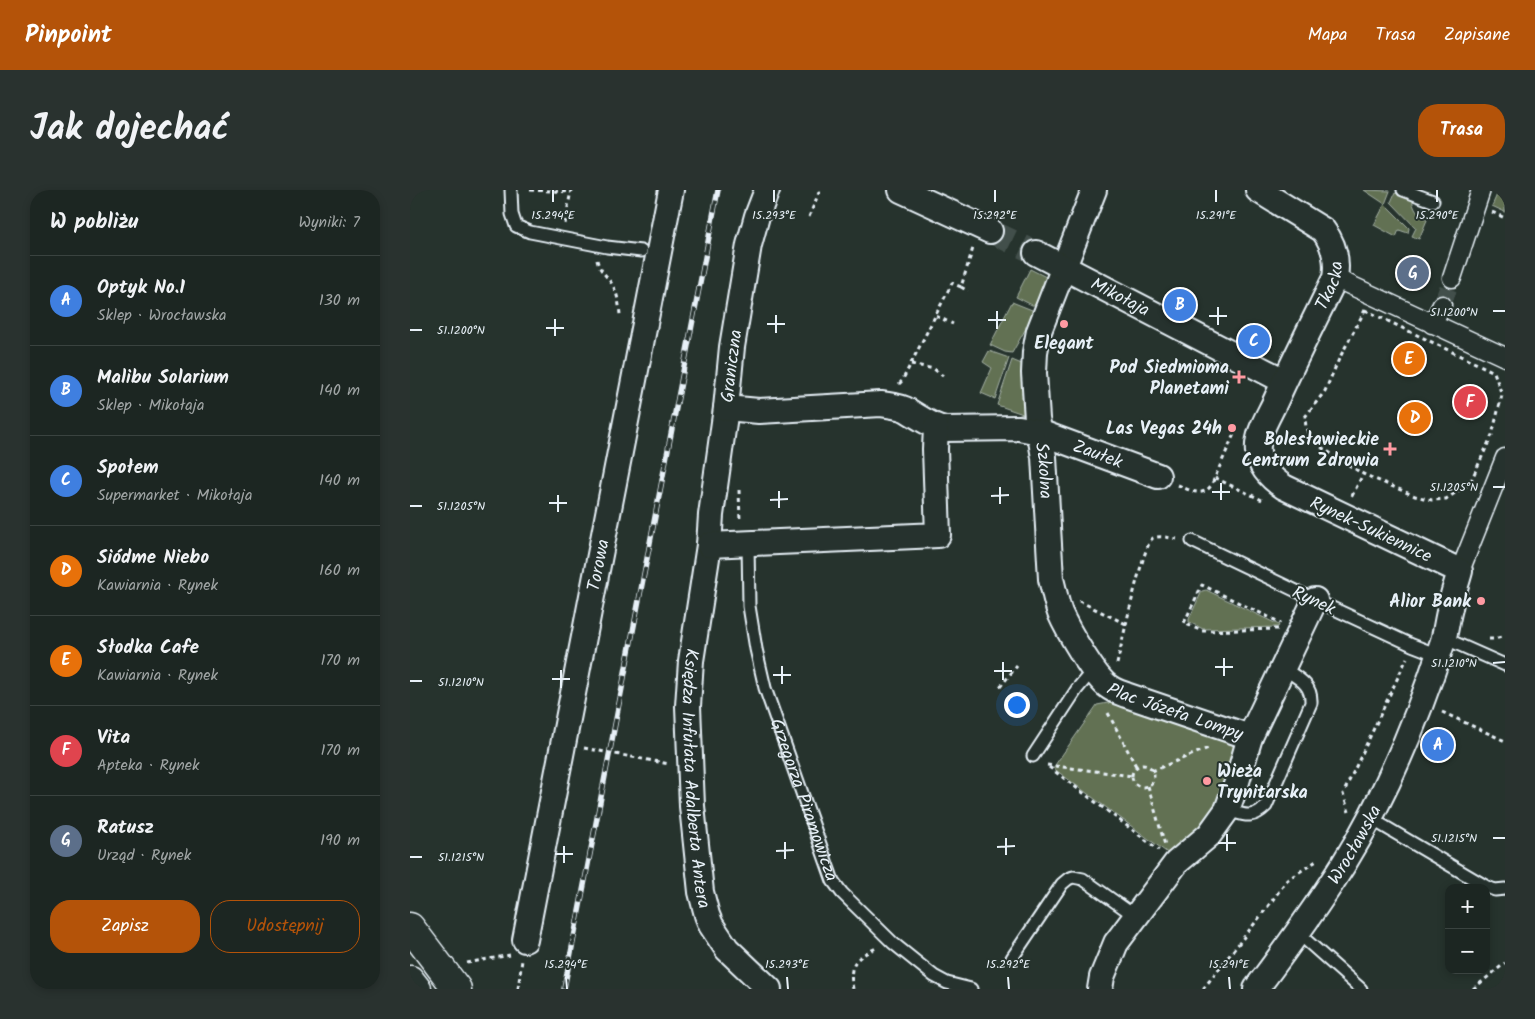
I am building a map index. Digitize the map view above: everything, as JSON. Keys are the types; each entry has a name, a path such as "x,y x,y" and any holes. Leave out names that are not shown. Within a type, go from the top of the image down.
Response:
{"main road":[{"path":"410,927 457,977"},
{"path":"410,980 417,989"}],"street":[{"name":"Torowa","path":"522,949 670,190"},
{"name":"Graniczna","path":"709,545 711,515 742,280 757,216 767,190"},
{"path":"901,190 982,237"},
{"name":"Szkolna","path":"1093,670 1066,624 1055,596 1051,579 1044,457 1039,432 1034,373 1039,331 1094,190"},
{"name":"Tkacka","path":"1258,190 1323,230 1328,236 1336,255 1337,268 1335,278 1284,381"},
{"path":"1452,278 1481,190"},
{"name":"Mikołaja","path":"1036,253 1284,381"},
{"path":"1335,278 1505,357"},
{"path":"1432,324 1442,304"},
{"name":"Rynek-Sukiennice","path":"1284,381 1260,434 1258,444 1260,462 1273,480 1293,492 1460,571"},
{"path":"726,408 759,410 881,404 903,409 936,427 954,429 1019,428 1039,432"},
{"path":"709,545 938,535 936,427"},
{"name":"Zaułek","path":"1039,432 1158,476"},
{"path":"1441,646 1460,571 1505,458"},
{"name":"Księdza Infułata Adalberta Antera","path":"709,545 691,661 688,706 692,806 701,892 707,915 716,934 727,949 769,989"},
{"path":"1250,737 1315,600"},
{"name":"Wrocławska","path":"1256,989 1298,933 1343,865 1370,818 1403,747 1441,646"},
{"name":"Plac Józefa Lompy","path":"1093,670 1102,682 1126,695 1250,737 1227,810 1209,835 1172,860 1116,943 1102,977 1100,989"}],"lane":[{"path":"512,190 512,214 516,226 530,232 641,251"},
{"path":"1403,190 1433,201"},
{"name":"Rynek","path":"1192,541 1412,645 1441,646 1505,664"},
{"name":"Grzegorza Piramowicza","path":"748,544 749,606 765,688 833,881 842,893 898,947 934,976 946,983 971,989"},
{"path":"1227,810 1249,816 1260,812 1266,806 1310,703 1311,697 1307,686 1283,668"},
{"name":"Plac Józefa Lompy","path":"1033,756 1077,689 1093,670"},
{"path":"1370,818 1487,887 1495,890 1505,889"},
{"path":"1012,958 1062,884 1073,877 1083,879 1135,916"},
{"path":"1298,933 1361,989"}],"path":[{"path":"530,190 571,191 562,238"},
{"path":"809,217 820,190"},
{"path":"1487,210 1505,218"},
{"path":"961,287 982,237"},
{"path":"594,244 598,266 612,284 619,299 620,315"},
{"path":"902,381 952,283 968,291"},
{"path":"1365,310 1494,372 1504,396 1492,435 1470,483 1446,499 1432,500 1415,496 1363,474 1313,442 1306,428 1305,417 1325,391 1339,359 1365,310"},
{"path":"936,316 953,324"},
{"path":"911,364 934,368 943,376"},
{"path":"1158,476 1193,492 1207,491 1215,478 1238,425"},
{"path":"1215,478 1267,503"},
{"path":"1137,768 1105,706 1141,567 1151,539 1160,537 1192,541"},
{"path":"1202,585 1285,627 1202,631 1184,623 1202,585"},
{"path":"1075,604 1074,598 1126,624"},
{"path":"1486,638 1502,637"},
{"path":"1345,820 1349,812 1343,794 1408,654"},
{"path":"1000,687 1017,666"},
{"path":"1435,708 1505,741"},
{"path":"577,746 669,764"},
{"path":"1033,756 1172,860"},
{"path":"1048,766 1132,776"},
{"path":"1144,766 1152,771 1154,777 1151,784 1139,786 1134,782 1132,776 1137,768 1144,766"},
{"path":"1148,786 1172,860"},
{"path":"1203,989 1287,880 1324,856"},
{"path":"853,989 851,981 852,968 860,955 877,947 898,947"},
{"path":"457,977 522,949 518,989"},
{"path":"1473,989 1505,963"}],"green space":[{"path":"1364,190 1390,191 1385,204"},
{"path":"1499,190 1505,190 1505,212 1492,206"},
{"path":"1395,193 1412,199 1416,211 1427,220 1419,239 1412,236 1416,228 1391,202"},
{"path":"1385,204 1409,228 1408,233 1399,230 1396,237 1374,225"},
{"path":"1030,269 1046,277 1046,282 1035,305 1016,297"},
{"path":"1012,302 1032,310 1034,314 1012,353 990,345"},
{"path":"989,351 1009,358 995,399 981,393 992,368 983,362"},
{"path":"1012,360 1024,365 1026,412 1023,414 997,405"},
{"path":"1206,590 1279,625 1278,627 1203,629 1189,622 1189,619 1202,591"},
{"path":"1108,703 1120,705 1232,742 1234,749 1231,782 1226,801 1173,857 1053,768 1097,705"}],"tunnel":[{"path":"990,231 1036,253"},
{"path":"1442,305 1452,278"}],"railway":[{"path":"564,989 718,190"}],"place":[{"name":"Ratusz","path":"1413,273"},
{"name":"Malibu Solarium","path":"1180,305"},
{"name":"Elegant","path":"1064,324"},
{"name":"Społem","path":"1254,341"},
{"name":"Słodka Cafe","path":"1409,359"},
{"name":"Pod Siedmioma Planetami","path":"1239,377"},
{"name":"Vita","path":"1470,402"},
{"name":"Siódme Niebo","path":"1415,418"},
{"name":"Las Vegas 24h","path":"1232,428"},
{"name":"Bolesławieckie Centrum Zdrowia","path":"1390,449"},
{"name":"Alior Bank","path":"1481,601"},
{"name":"Optyk No.1","path":"1438,745"},
{"name":"Wieża Trynitarska","path":"1207,781"}]}
